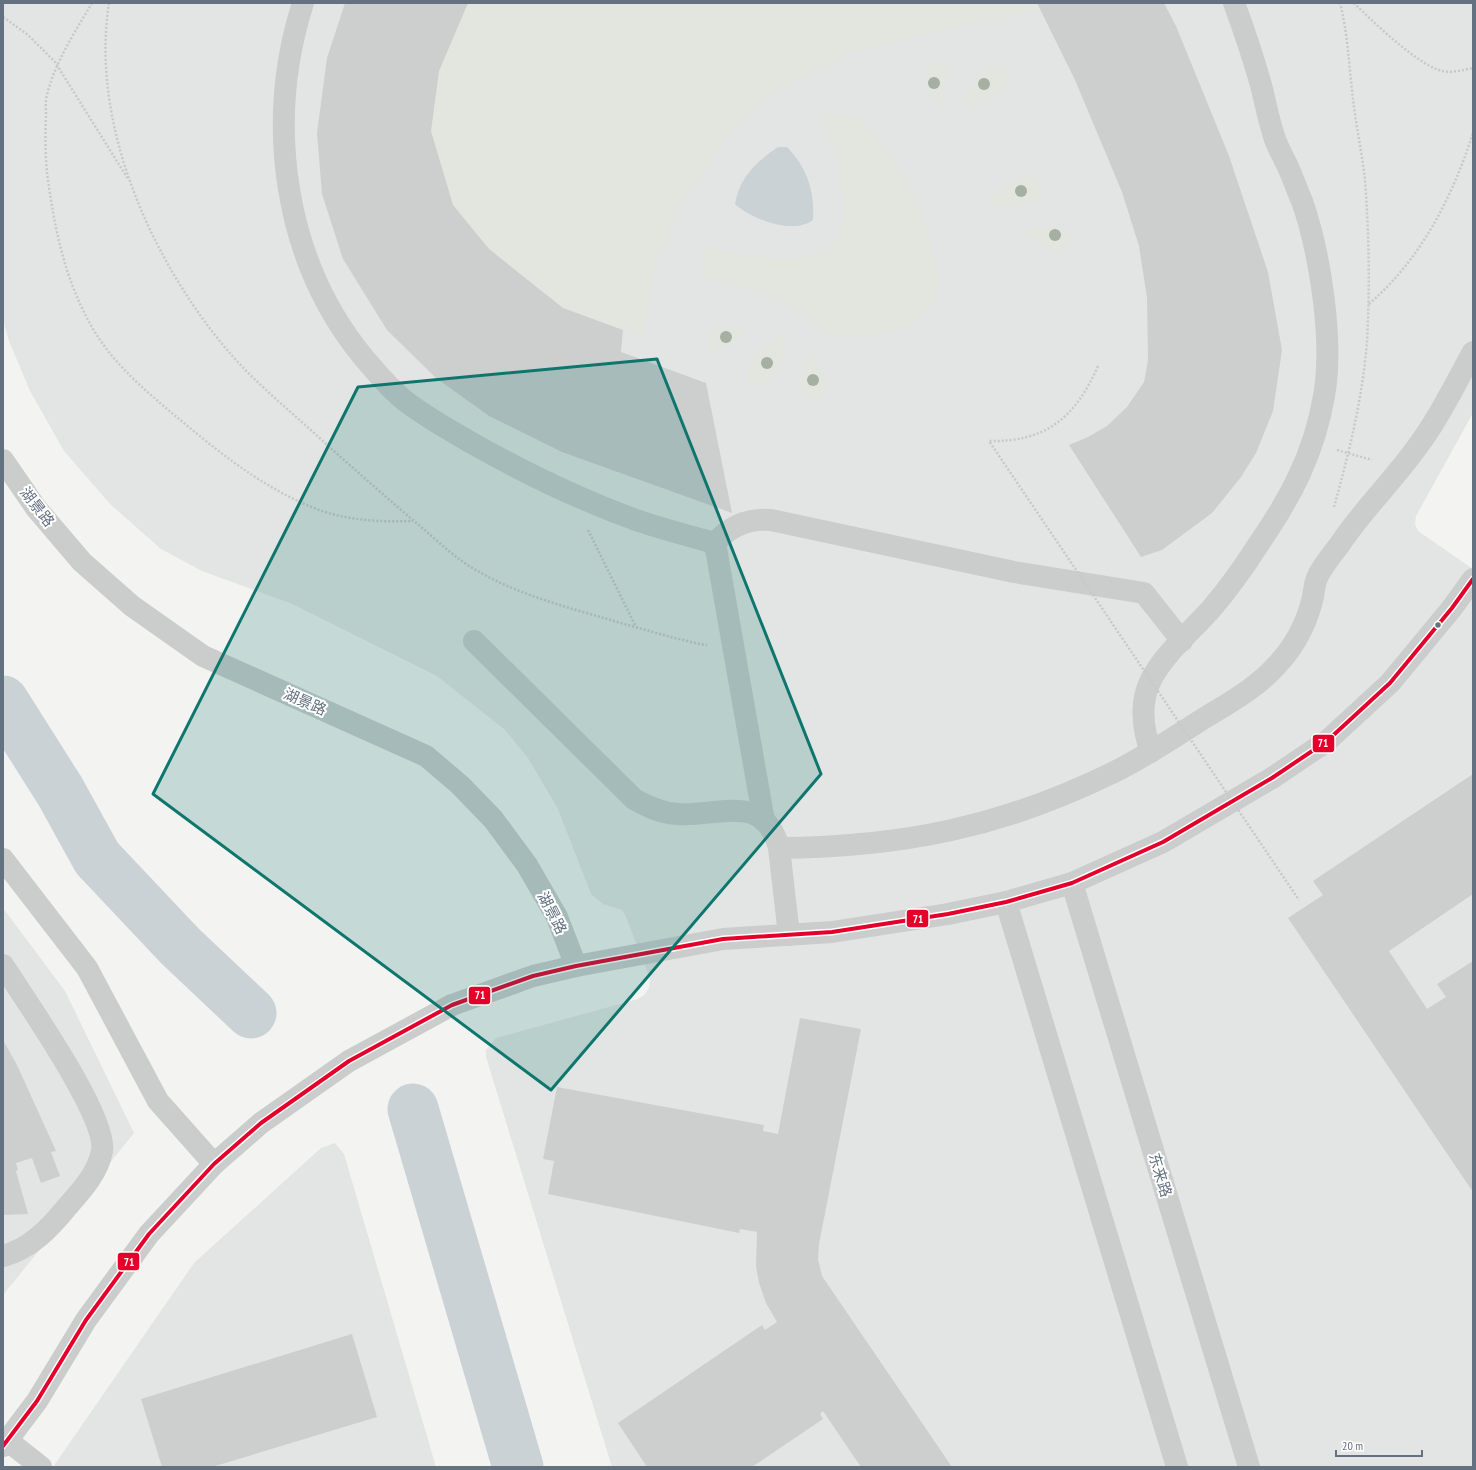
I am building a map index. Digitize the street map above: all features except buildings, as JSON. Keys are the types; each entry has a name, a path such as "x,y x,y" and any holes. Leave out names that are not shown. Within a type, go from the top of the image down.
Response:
{"street":[{"path":"304,3 293,44 287,86 285,155 289,194 298,231 318,285 333,314 353,345 377,374 404,400 454,432 505,461 592,502 637,520 715,544"},
{"path":"1151,752 1143,719 1144,702 1149,684 1157,668 1168,653 1182,641 1241,571 1285,505 1301,473 1314,438 1325,393 1325,314 1320,275 1313,239 1302,203 1289,169 1273,135 1261,86 1234,3"},
{"path":"779,848 824,848 915,838 959,829 1012,814 1064,795 1114,772 1151,752 1242,694 1278,665 1292,646 1304,625 1312,603 1316,579 1345,536 1405,464 1422,441 1473,352"},
{"name":"湖景路","path":"3,460 36,508 82,562 132,606 202,656 426,756 460,785 494,819 527,865 556,917 576,966"},
{"path":"764,821 715,544 723,534 746,521 771,520 1014,572 1144,593 1182,641"},
{"path":"41,1467 4,1441 37,1401 86,1320 149,1234 214,1164 261,1123 349,1061 452,1005 532,976 576,966 723,939 832,932 948,914 1006,902 1072,883 1163,842 1272,778 1327,741 1390,683 1452,608 1473,579"},
{"path":"474,641 634,799 662,812 678,814 735,809 746,810 764,821 776,838 779,848 789,935"},
{"path":"3,859 87,968 158,1100 214,1164"},
{"name":"东来路","path":"1072,883 1249,1467"},
{"path":"1006,902 1177,1467"},
{"path":"3,965 76,1080 96,1121 102,1150 90,1179 60,1216 37,1239 17,1252 3,1256"}],"path":[{"path":"92,3 66,49 46,96 45,135 47,173 53,213 69,279 90,323 108,351 125,371 196,434 236,464 279,492 324,512 348,518 391,522 414,521"},
{"path":"109,3 106,45 108,80 113,117 130,182 152,237 167,265 184,292 230,353 249,374 366,481 459,560 490,577 544,600 636,628 701,644 733,647"},
{"path":"1332,512 1347,454 1362,383 1367,342 1368,305 1368,234 1364,180 1353,100 1349,53 1340,3"},
{"path":"1354,3 1415,57 1427,65 1440,71 1473,68"},
{"path":"3,17 28,34 43,48 58,67 130,182"},
{"path":"1368,305 1386,290 1416,254 1447,200 1463,165 1473,133"},
{"path":"1098,366 1088,389 1070,413 1052,427 1010,441 989,441 1299,900"},
{"path":"1314,438 1347,454 1366,459 1405,464"},
{"path":"587,528 636,628"}],"highlighted area":[{"path":"657,359 821,774 551,1090 153,794 358,387"}],"shaded area":[{"path":"3,3 1473,3 1473,413 1416,516 1415,524 1418,531 1473,569 1473,1467 612,1467 486,1057 486,1050 496,1038 638,999 644,995 649,988 650,979 626,917 622,910 603,904 591,894 558,809 528,758 505,730 437,676 290,603 202,571 161,549 110,504 64,451 30,391 9,341 3,320"},
{"path":"468,3 1037,3 1041,11 951,27 851,52 772,93 726,135 685,198 654,271 643,340 623,330 563,308 489,249 453,205 431,131 439,71"},
{"path":"936,61 943,62 948,71 943,102 938,104 930,91 927,82 928,67"},
{"path":"995,64 1004,69 1007,73 1009,80 1007,86 994,96 964,108 962,104 963,100 983,70"},
{"path":"831,113 853,117 863,122 872,130 893,160 912,192 926,225 938,276 937,288 927,313 904,328 891,332 847,336 823,333 802,315 777,299 703,276 705,246 739,254 781,259 802,258 820,253 834,244 843,230 845,216 838,162 829,135 820,115"},
{"path":"778,147 787,147 800,163 808,180 813,200 813,220 805,224 795,226 784,225 761,220 742,210 735,204 740,186 750,171 763,158"},
{"path":"1027,174 1037,179 1044,188 1039,200 1016,206 993,207 989,202 995,194 1005,186"},
{"path":"1047,227 1065,230 1070,239 1067,248 1058,252 1053,250 1041,244 1027,232 1032,229"},
{"path":"738,325 748,326 742,336 728,347 718,351 712,351 708,344 708,338 714,330"},
{"path":"779,336 783,336 785,348 784,355 778,369 766,385 754,383 749,377 748,371 750,364 761,351"},
{"path":"811,356 820,370 823,379 824,393 818,398 811,400 803,394 801,383 805,368"},
{"path":"3,908 65,991 134,1133 3,1295"},
{"path":"335,1143 344,1154 436,1467 53,1467 194,1263 321,1148"}],"waterway":[{"path":"3,701 60,791 97,858 180,946 251,1013"},
{"path":"413,1109 518,1467"}],"transit line":[{"name":"71","path":"3,1446 37,1401 86,1320 149,1234 214,1164 261,1123 349,1061 452,1005 533,976 576,966 723,939 832,932 948,914 1006,902 1072,883 1163,842 1272,778 1327,741 1390,683 1452,608 1473,579"}]}
